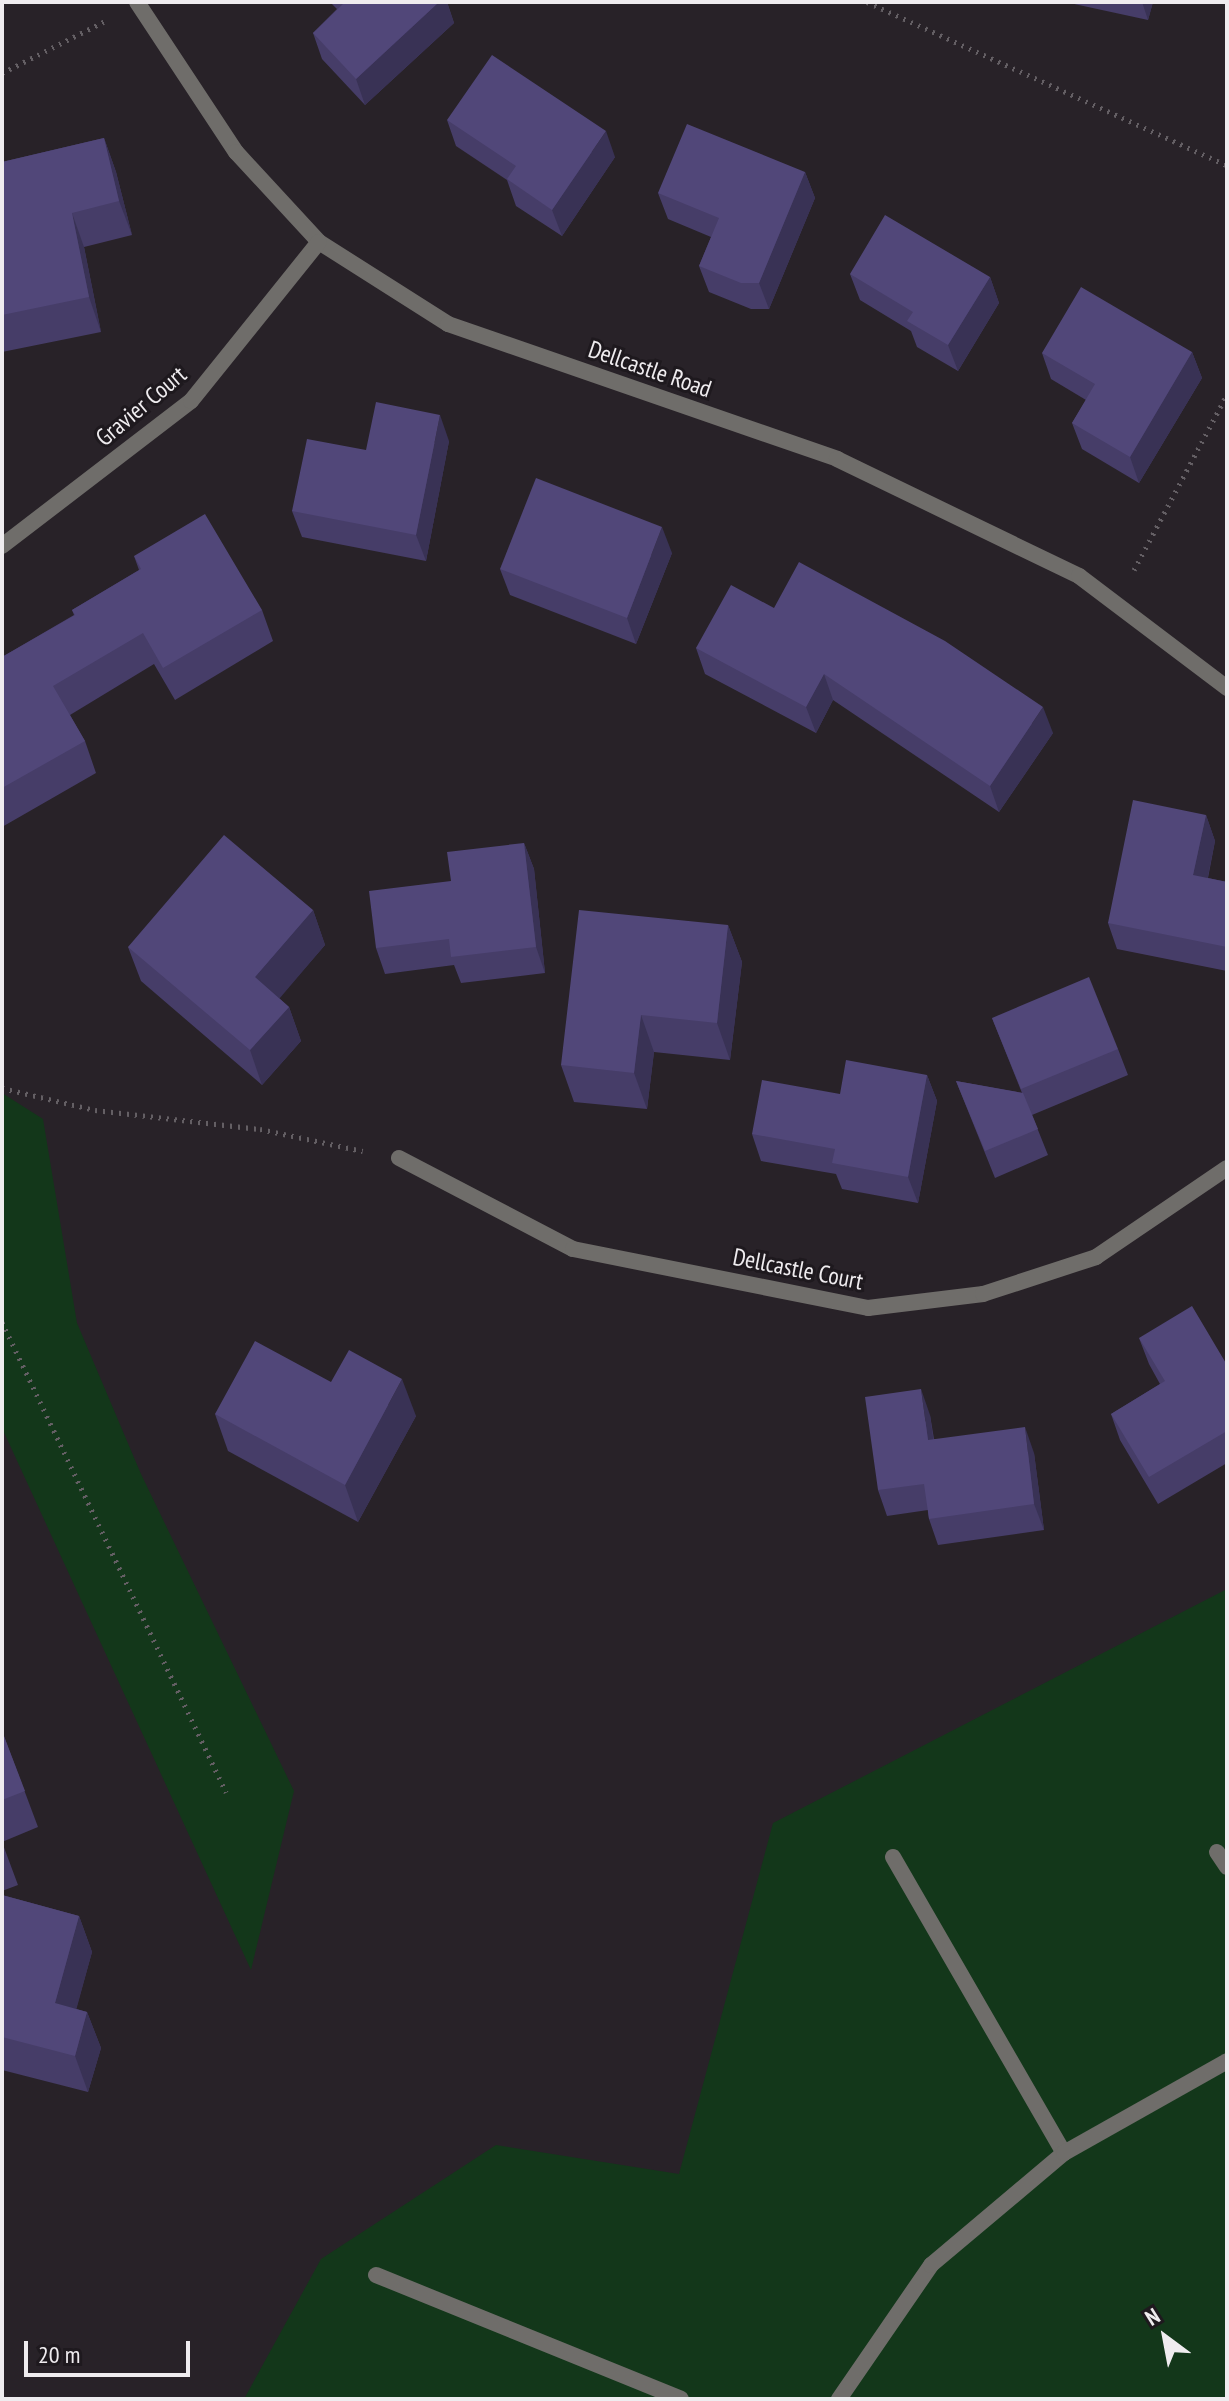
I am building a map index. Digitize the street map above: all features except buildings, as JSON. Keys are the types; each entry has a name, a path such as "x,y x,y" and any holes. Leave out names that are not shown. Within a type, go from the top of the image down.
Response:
{"street":[{"name":"Dellcastle Road","path":"138,3 236,152 319,242 448,324 837,459 1079,576 1227,688"},
{"name":"Gravier Court","path":"2,546 191,401 319,242"},
{"name":"Dellcastle Court","path":"399,1158 573,1249 868,1308 983,1294 1096,1257 1227,1168"},
{"path":"1217,1852 1227,1867"},
{"path":"893,1857 1064,2153"},
{"path":"839,2399 931,2265 1064,2153 1227,2061"},
{"path":"376,2275 681,2399"}],"path":[{"path":"867,2 1227,165"},
{"path":"2,73 138,3"},
{"path":"1116,604 1227,394"},
{"path":"2,1088 95,1110 260,1129 399,1158"},
{"path":"2,1322 226,1792"}],"green space":[{"path":"2,1093 43,1119 77,1323 141,1474 294,1791 251,1970 2,1428"},
{"path":"1227,1589 1227,2399 244,2399 321,2259 496,2145 679,2174 773,1823"}]}
